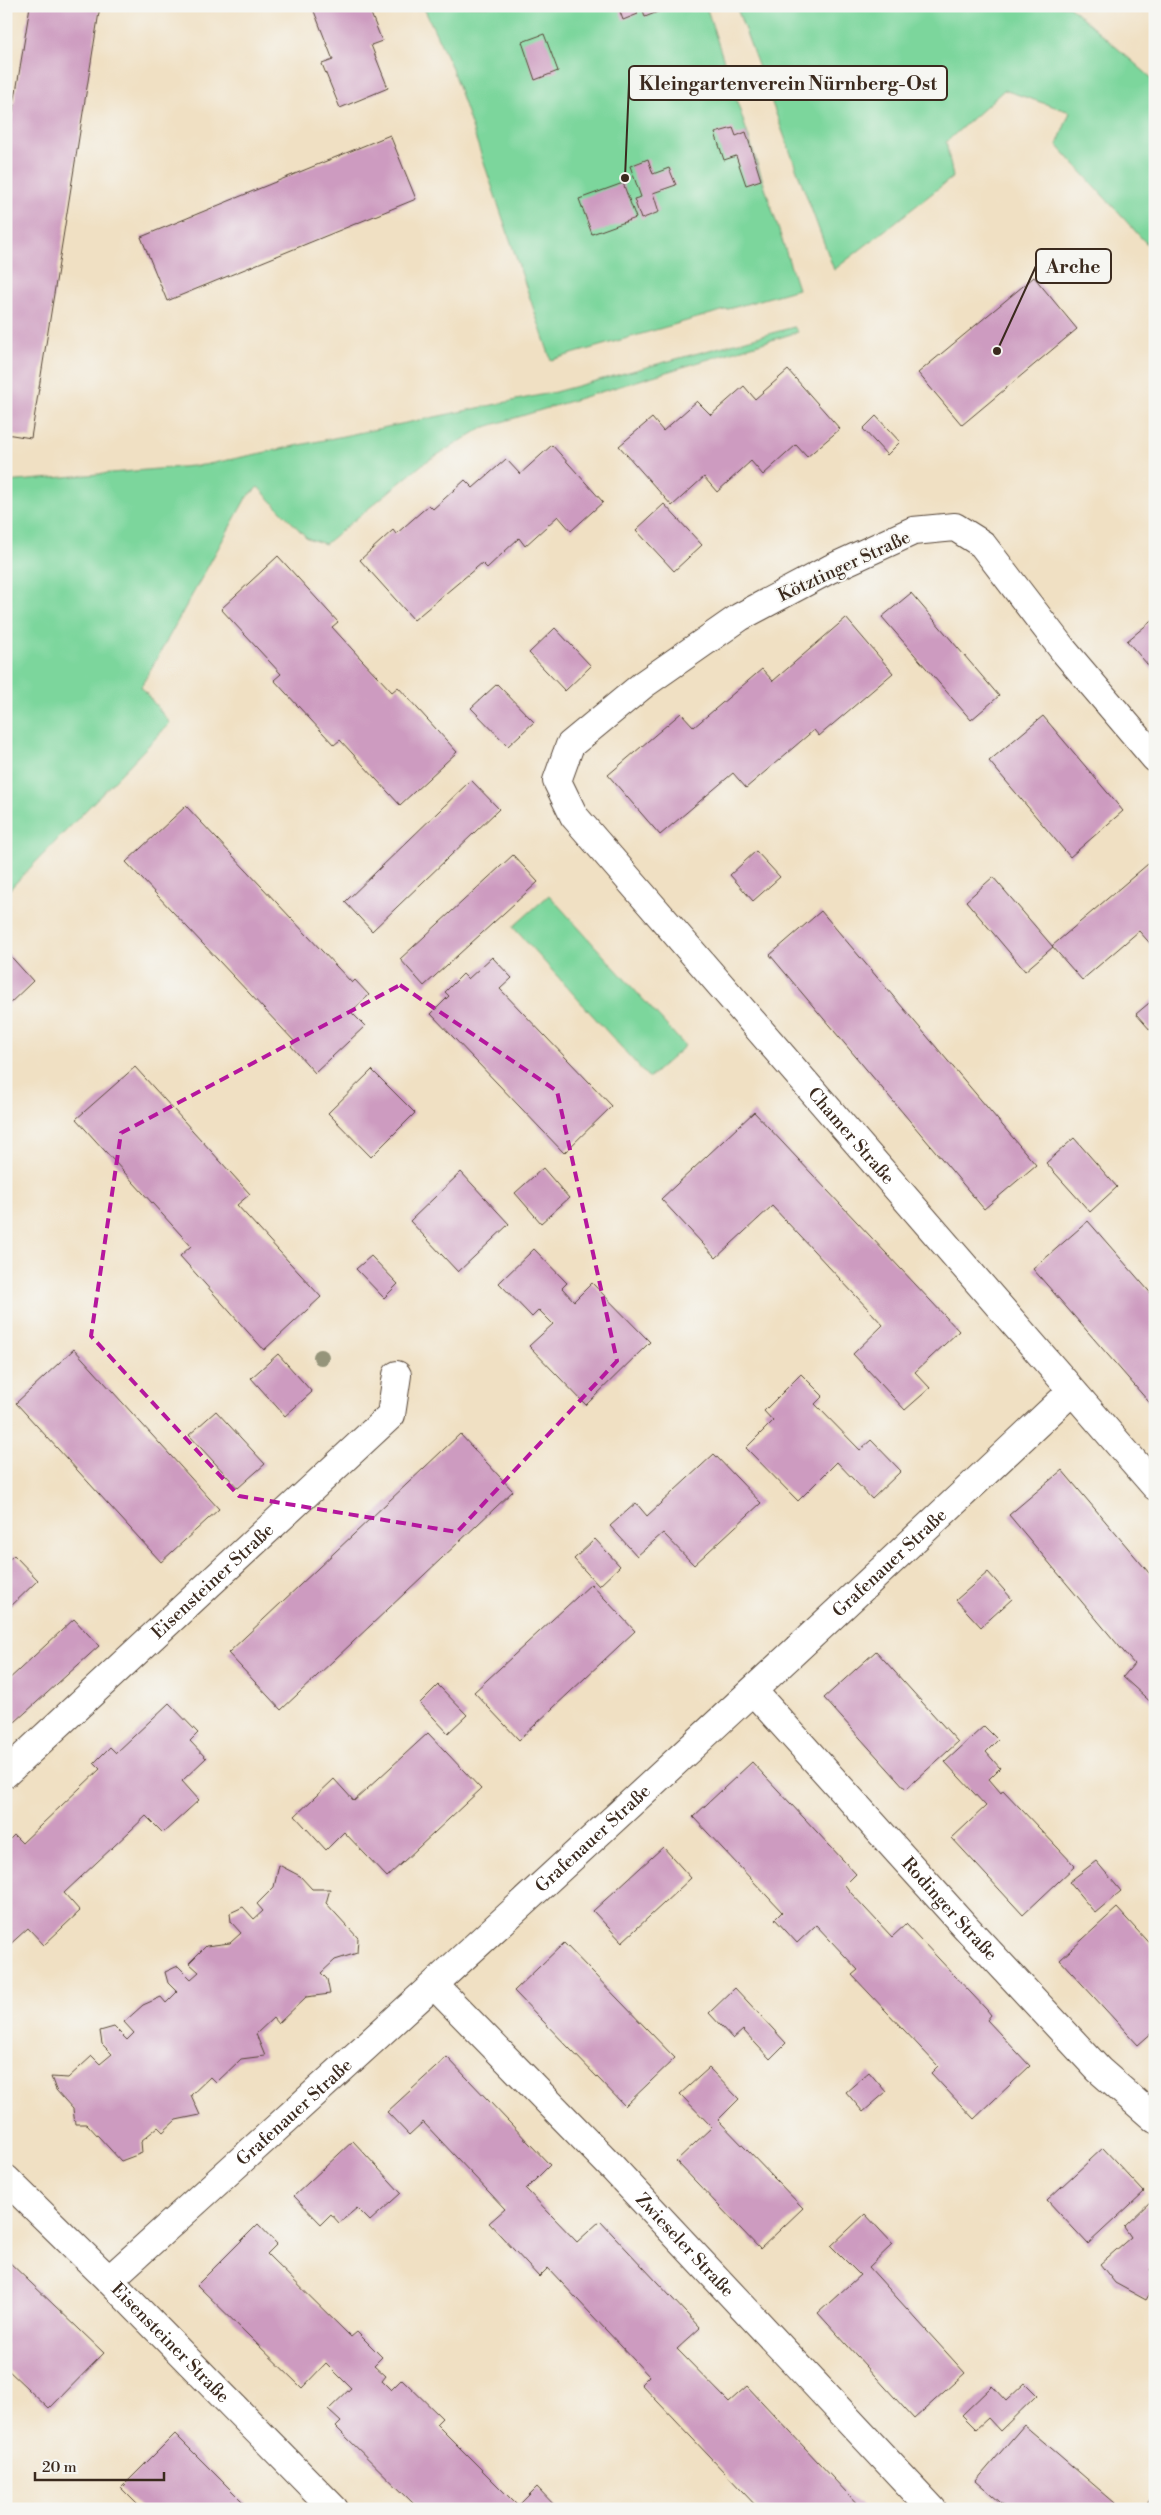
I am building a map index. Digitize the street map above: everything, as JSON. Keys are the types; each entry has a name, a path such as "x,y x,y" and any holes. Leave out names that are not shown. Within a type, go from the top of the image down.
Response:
{"street":[{"name":"Kötztinger Straße","path":"557,781 570,745 644,684 740,617 830,569 913,531 955,527 982,544 1064,651 1155,758"},
{"name":"Chamer Straße","path":"557,781 574,816 1155,1486"},
{"name":"Eisensteiner Straße","path":"6,1774 391,1415 397,1375"},
{"name":"Grafenauer Straße","path":"109,2280 435,1986 754,1692 1072,1391"},
{"name":"Rodinger Straße","path":"754,1692 963,1924 1098,2070 1155,2119"},
{"name":"Zwieseler Straße","path":"435,1986 612,2167 932,2509"},
{"name":"Eisensteiner Straße","path":"6,2179 109,2280 334,2509"}],"highlighted area":[{"path":"400,985 557,1091 617,1361 457,1532 239,1496 91,1336 121,1133"}],"green space":[{"path":"423,6 706,6 798,289 551,360 451,66"},
{"path":"736,6 1069,6 1155,81 1155,253 1057,145 1070,112 1004,90 946,142 953,177 834,270"},
{"path":"794,327 798,332 482,428 424,463 325,544 307,538 258,487 246,498 141,687 170,723 6,893 6,482 204,465 555,392"},
{"path":"549,895 685,1046 649,1078 513,927"}],"building":[{"path":"30,6 100,6 31,438 6,434 6,154"},
{"path":"312,6 368,6 382,41 371,45 388,88 340,108 322,64 333,60"},
{"path":"618,6 635,6 638,14 623,20"},
{"path":"642,6 664,6 665,9 645,17"},
{"path":"544,34 558,71 535,80 522,42"},
{"path":"733,128 736,136 746,132 761,180 746,185 736,156 724,160 715,133"},
{"path":"390,135 416,199 167,301 141,237"},
{"path":"648,159 653,174 669,168 676,185 653,193 659,212 641,219 634,199 641,197 630,166"},
{"path":"623,183 636,218 592,234 579,199"},
{"path":"1034,277 1077,329 962,425 918,373"},
{"path":"788,370 840,429 807,457 796,445 763,475 751,461 717,492 704,477 672,506 619,446 652,418 663,431 697,401 711,415 744,386 755,399"},
{"path":"876,416 900,442 887,455 863,429"},
{"path":"552,445 603,502 571,531 558,516 525,546 519,538 487,568 482,563 414,620 360,560 393,530 396,534 429,505 433,509 465,480 473,488 506,459 520,474"},
{"path":"664,504 702,545 674,571 636,530"},
{"path":"278,556 338,622 332,627 362,660 392,692 398,687 457,752 400,805 340,740 334,745 274,680 281,674 221,609"},
{"path":"911,593 999,696 971,720 882,617"},
{"path":"846,618 893,673 819,736 814,730 746,788 733,773 660,835 608,775 681,713 694,727 762,669 773,681"},
{"path":"1155,618 1155,673 1127,641"},
{"path":"555,628 591,666 565,691 529,653"},
{"path":"497,684 534,722 508,746 471,708"},
{"path":"1043,716 1123,811 1070,857 989,761"},
{"path":"471,780 499,809 372,931 345,902"},
{"path":"186,806 352,983 355,980 369,995 351,1012 365,1026 315,1073 291,1046 295,1042 126,862"},
{"path":"756,851 780,877 753,901 730,875"},
{"path":"513,855 538,882 424,986 400,959"},
{"path":"1155,858 1155,949 1139,931 1082,980 1052,946"},
{"path":"993,877 1053,947 1025,971 966,901"},
{"path":"821,911 1036,1165 984,1209 770,955"},
{"path":"6,951 33,981 6,1007"},
{"path":"492,957 512,978 500,989 612,1106 564,1153 431,1014 449,996 445,992 463,974 468,979"},
{"path":"1155,998 1155,1027 1151,1031 1136,1014"},
{"path":"135,1067 250,1194 237,1205 321,1297 264,1350 180,1256 191,1246 76,1119"},
{"path":"372,1070 415,1113 371,1157 328,1113"},
{"path":"754,1112 959,1331 915,1372 930,1388 905,1410 853,1354 883,1325 772,1206 716,1258 661,1199"},
{"path":"1074,1138 1117,1187 1090,1212 1046,1163"},
{"path":"543,1168 569,1198 541,1223 515,1193"},
{"path":"461,1172 509,1224 458,1272 410,1221"},
{"path":"1088,1221 1155,1298 1155,1409 1033,1269"},
{"path":"534,1249 567,1283 562,1288 574,1301 592,1283 650,1342 586,1405 529,1346 553,1324 539,1310 532,1317 499,1283"},
{"path":"371,1256 398,1284 384,1298 356,1269"},
{"path":"74,1349 219,1509 161,1562 16,1403"},
{"path":"278,1354 312,1392 285,1416 251,1378"},
{"path":"801,1374 823,1396 815,1404 860,1450 871,1440 901,1471 872,1499 837,1462 798,1501 746,1448 773,1421 764,1411"},
{"path":"216,1411 265,1464 238,1488 189,1435"},
{"path":"460,1434 513,1491 281,1710 228,1653"},
{"path":"714,1454 761,1503 694,1565 663,1533 637,1556 610,1526 636,1503 647,1516"},
{"path":"1062,1470 1155,1580 1155,1647 1151,1650 1155,1654 1155,1706 1123,1677 1134,1664 1009,1515"},
{"path":"595,1539 620,1566 599,1586 574,1559"},
{"path":"14,1555 38,1580 6,1611 6,1562"},
{"path":"988,1572 1012,1599 981,1627 956,1600"},
{"path":"591,1584 635,1631 519,1740 474,1692"},
{"path":"74,1619 99,1646 15,1722 6,1712 6,1682"},
{"path":"876,1651 958,1742 906,1789 824,1698"},
{"path":"438,1685 467,1715 448,1733 420,1703"},
{"path":"169,1703 198,1733 190,1741 206,1758 182,1781 199,1800 163,1833 146,1816 64,1893 80,1911 44,1945 28,1928 6,1948 6,1843 14,1835 22,1843 100,1769 94,1763 110,1747 116,1753"},
{"path":"984,1726 998,1740 986,1752 1000,1768 989,1779 1001,1793 1003,1790 1075,1866 1023,1915 952,1838 986,1806 945,1762"},
{"path":"428,1733 481,1789 387,1877 344,1832 326,1850 295,1816 334,1779 354,1801"},
{"path":"752,1762 856,1874 845,1885 851,1893 892,1937 906,1924 987,2010 991,2015 987,2020 1030,2066 974,2119 931,2073 938,2066 852,1975 858,1970 816,1925 797,1943 775,1919 782,1912 693,1817"},
{"path":"663,1847 691,1878 622,1942 593,1911"},
{"path":"1096,1861 1121,1891 1095,1913 1069,1882"},
{"path":"279,1865 300,1876 312,1889 330,1889 326,1903 358,1938 357,1953 335,1960 321,1973 327,1979 330,1994 306,1997 278,2024 273,2018 256,2034 265,2056 241,2059 216,2083 210,2077 191,2095 200,2115 176,2120 163,2132 158,2127 141,2141 142,2153 121,2161 87,2124 75,2124 73,2109 56,2090 51,2077 68,2078 92,2056 100,2064 112,2054 102,2044 100,2031 114,2027 127,2040 134,2033 124,2022 143,2005 161,1997 166,2003 177,1992 168,1983 165,1972 178,1966 191,1979 199,1972 189,1963 206,1946 230,1943 241,1933 231,1922 230,1913 243,1907 254,1919 263,1911 257,1904 274,1887"},
{"path":"1117,1908 1155,1950 1155,2030 1138,2045 1060,1960"},
{"path":"564,1943 675,2058 625,2106 514,1991"},
{"path":"735,1988 786,2043 770,2059 743,2030 733,2039 709,2013"},
{"path":"447,2057 550,2165 526,2189 577,2242 600,2221 700,2328 677,2349 729,2402 747,2386 862,2509 759,2509 641,2384 649,2376 548,2268 539,2277 489,2223 505,2209 423,2122 409,2135 387,2112"},
{"path":"709,2068 739,2099 718,2120 803,2208 760,2249 676,2161 712,2127 680,2094"},
{"path":"869,2072 886,2092 863,2112 846,2092"},
{"path":"353,2141 401,2193 370,2221 357,2208 339,2223 331,2214 321,2224 294,2196"},
{"path":"1103,2148 1144,2192 1088,2244 1047,2200"},
{"path":"1154,2198 1155,2263 1150,2270 1155,2272 1155,2285 1146,2300 1115,2283 1100,2264 1131,2237 1124,2227"},
{"path":"865,2214 893,2244 869,2267 965,2373 914,2419 818,2313 860,2275 831,2246"},
{"path":"258,2224 277,2244 267,2254 351,2337 357,2332 382,2357 374,2365 386,2376 382,2381 391,2390 402,2379 442,2418 436,2424 518,2506 537,2487 558,2509 419,2509 336,2427 341,2422 328,2410 351,2388 326,2363 302,2388 197,2285"},
{"path":"6,2259 104,2353 49,2409 6,2368"},
{"path":"1025,2383 1037,2395 1000,2431 988,2418 976,2429 962,2415 992,2386 1006,2401"},
{"path":"1024,2425 1122,2509 1008,2509 976,2481"},
{"path":"175,2434 250,2509 142,2509 121,2488"},
{"path":"1151,2498 1155,2501 1155,2509 1144,2509"}],"place":[{"name":"Kleingartenverein Nürnberg-Ost","path":"625,178"},
{"name":"Arche","path":"997,351"}]}
